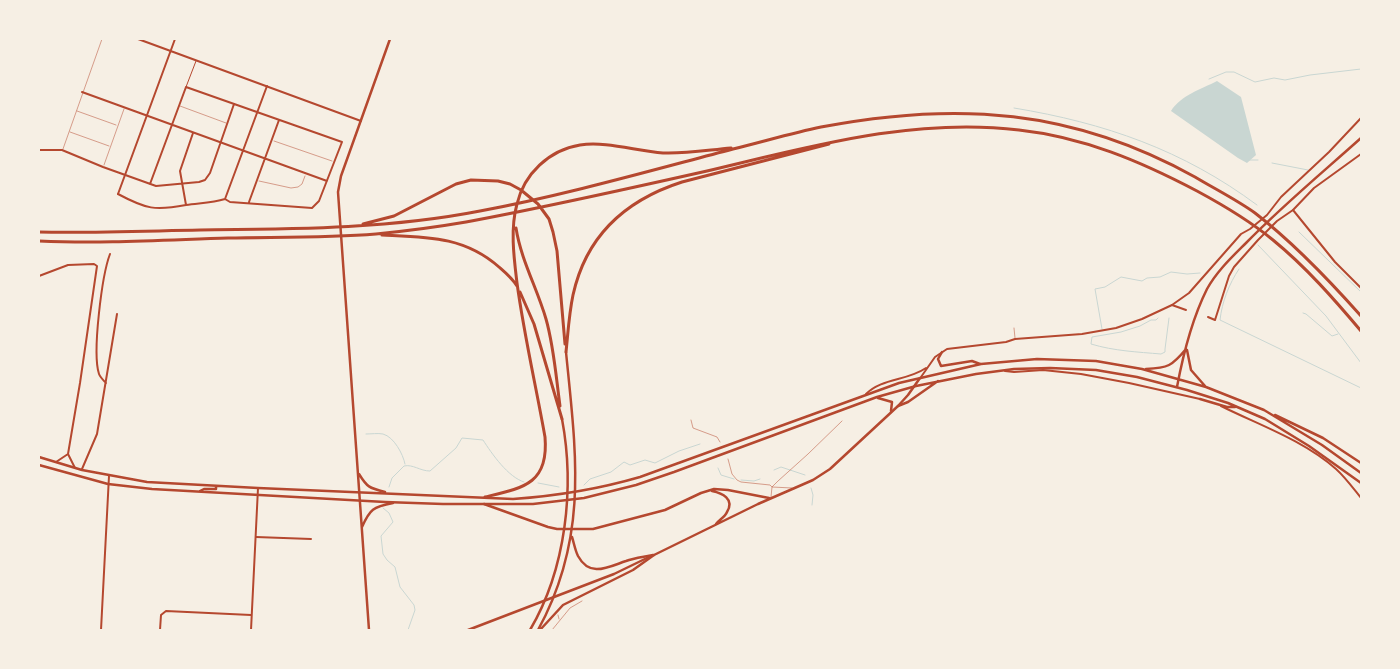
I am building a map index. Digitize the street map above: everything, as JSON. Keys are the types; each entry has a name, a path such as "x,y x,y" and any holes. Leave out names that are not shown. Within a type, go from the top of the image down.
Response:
{"highway":[{"path":"39,232 304,229 425,220 527,202 817,128 902,115 940,113 1025,118 1085,130 1164,160 1256,214 1316,268 1360,315"},
{"path":"374,234 465,222 532,209 839,140 914,130 951,128 1016,129 1083,142 1120,154 1162,172 1223,206 1273,240 1310,274 1361,331"},
{"path":"566,352 573,295 582,269 601,234 625,210 661,189 682,182 820,148 839,140"},
{"path":"485,497 514,491 525,486 538,474 546,456 545,436 519,296 514,244 514,220 518,198 529,176 538,166 554,155 580,145 614,146 678,154 743,147"},
{"path":"350,226 394,216 456,184 471,180 498,181 510,184 521,190 538,204 549,219 553,232 558,260 566,352"},
{"path":"514,220 520,246 551,338 562,419"},
{"path":"39,241 110,242 374,234 426,237 462,244 477,251 511,277 525,302 534,324 562,419"}],"main road":[{"path":"369,630 338,192 341,176 390,39"},
{"path":"1177,387 1186,348 1201,304 1207,290 1221,269 1262,227 1361,138"},
{"path":"1142,369 1170,366 1186,348"},
{"path":"1186,348 1190,370 1206,387"},
{"path":"538,630 564,570 571,541 575,504 576,448 566,352"},
{"path":"942,352 938,359 941,366 972,362 982,364"},
{"path":"39,457 82,470 151,482 513,499 539,497 582,491 619,483 866,394 921,377 982,364 1037,359 1062,359 1096,361 1142,369 1206,387 1250,404 1305,429 1361,463"},
{"path":"39,465 108,484 198,492 360,501 533,504 584,498 627,488 877,398 916,386 940,380 1002,370 1050,368 1096,370 1206,395 1265,419 1309,446 1361,483"},
{"path":"468,630 614,574 770,498 813,480 830,469 898,406 916,386 921,377"},
{"path":"898,406 908,402 940,380"},
{"path":"877,398 892,402 891,411"},
{"path":"1200,399 1227,407 1237,407"},
{"path":"1270,414 1322,445 1361,473"},
{"path":"530,630 547,594 562,539 567,504 568,478 566,442 562,419"},
{"path":"358,472 366,486 370,489 392,494"},
{"path":"198,492 204,489 216,489 216,486"},
{"path":"483,504 548,527 586,530 666,510 708,490 728,490 770,498"},
{"path":"708,490 724,494 729,504 726,514 714,526"},
{"path":"362,528 372,509 395,502"},
{"path":"571,541 583,563 597,570 606,569 627,560 654,555"},
{"path":"538,630 567,602 632,570 654,555"}],"street":[{"path":"138,39 361,121"},
{"path":"175,39 118,194 136,203 158,209 225,199 230,202 312,208 319,201 342,142 186,87"},
{"path":"150,184 196,60"},
{"path":"225,199 267,86"},
{"path":"82,92 327,181"},
{"path":"39,150 62,150 103,167 163,187 199,182 208,177 234,104"},
{"path":"921,377 935,357 952,348 1006,342 1015,339 1082,334 1116,328 1142,319 1172,305 1189,293 1241,234 1250,230 1267,215 1281,197 1329,152 1361,118"},
{"path":"249,202 280,120"},
{"path":"186,205 180,171 193,133"},
{"path":"1208,317 1215,320 1225,287 1234,267 1258,240 1293,210 1314,188 1361,154"},
{"path":"1293,210 1335,262 1361,288"},
{"path":"106,383 99,374 97,342 102,282 110,254"},
{"path":"39,276 68,265 94,264 97,266 68,454 76,468"},
{"path":"1172,305 1186,310"},
{"path":"82,470 97,434 117,314"},
{"path":"866,394 874,386 919,373 928,367"},
{"path":"1002,370 1014,372 1043,370 1081,374 1129,382 1219,405 1293,441 1337,470 1361,498"},
{"path":"56,462 68,454"},
{"path":"101,630 109,476"},
{"path":"251,630 258,488"},
{"path":"256,537 311,539"},
{"path":"160,630 161,615 166,610 252,615"}],"lane":[{"path":"62,150 102,39"},
{"path":"179,106 228,124"},
{"path":"103,167 124,108"},
{"path":"76,110 118,126"},
{"path":"68,131 111,146"},
{"path":"272,140 334,162"},
{"path":"256,181 295,188 302,184 306,174"},
{"path":"1014,328 1015,339"},
{"path":"691,420 693,428 717,437 720,442"},
{"path":"770,498 772,487 842,421"},
{"path":"728,459 732,474 737,480 770,485 772,487 796,488"},
{"path":"554,598 555,603"},
{"path":"552,630 570,608 582,600"},
{"path":"558,615 560,620"}],"shaded area":[{"path":"1217,81 1241,97 1256,155 1247,163 1171,111 1175,105 1186,97"}],"waterway":[{"path":"1209,79 1226,72 1234,72 1255,82 1274,78 1285,80 1361,69"},
{"path":"1014,108 1080,122 1142,142 1172,154 1201,169 1257,205"},
{"path":"1249,160 1258,160"},
{"path":"1272,163 1308,170"},
{"path":"1299,232 1361,292"},
{"path":"1258,245 1326,316 1361,363"},
{"path":"1239,269 1226,293 1220,320 1361,388"},
{"path":"1102,329 1095,289 1105,287 1121,277 1142,281 1147,278 1160,277 1171,272 1200,273"},
{"path":"1303,313 1332,336 1338,334"},
{"path":"1158,318 1121,332 1092,337 1091,344 1117,350 1161,354 1165,352 1169,318"},
{"path":"366,434 383,434 391,439 400,451 405,464"},
{"path":"389,487 392,478 404,466 430,471 456,448 462,438 483,440 506,470 524,482"},
{"path":"584,485 590,479 611,472 624,462 630,465 645,460 655,463 679,451 700,444"},
{"path":"774,470 781,467 805,475"},
{"path":"718,468 721,475 734,479"},
{"path":"741,480 754,481 760,479"},
{"path":"538,483 559,487"},
{"path":"811,488 813,495 812,505"},
{"path":"383,508 389,513 393,522 381,536 383,554 395,567 400,587 414,605 415,610 408,630"}]}
